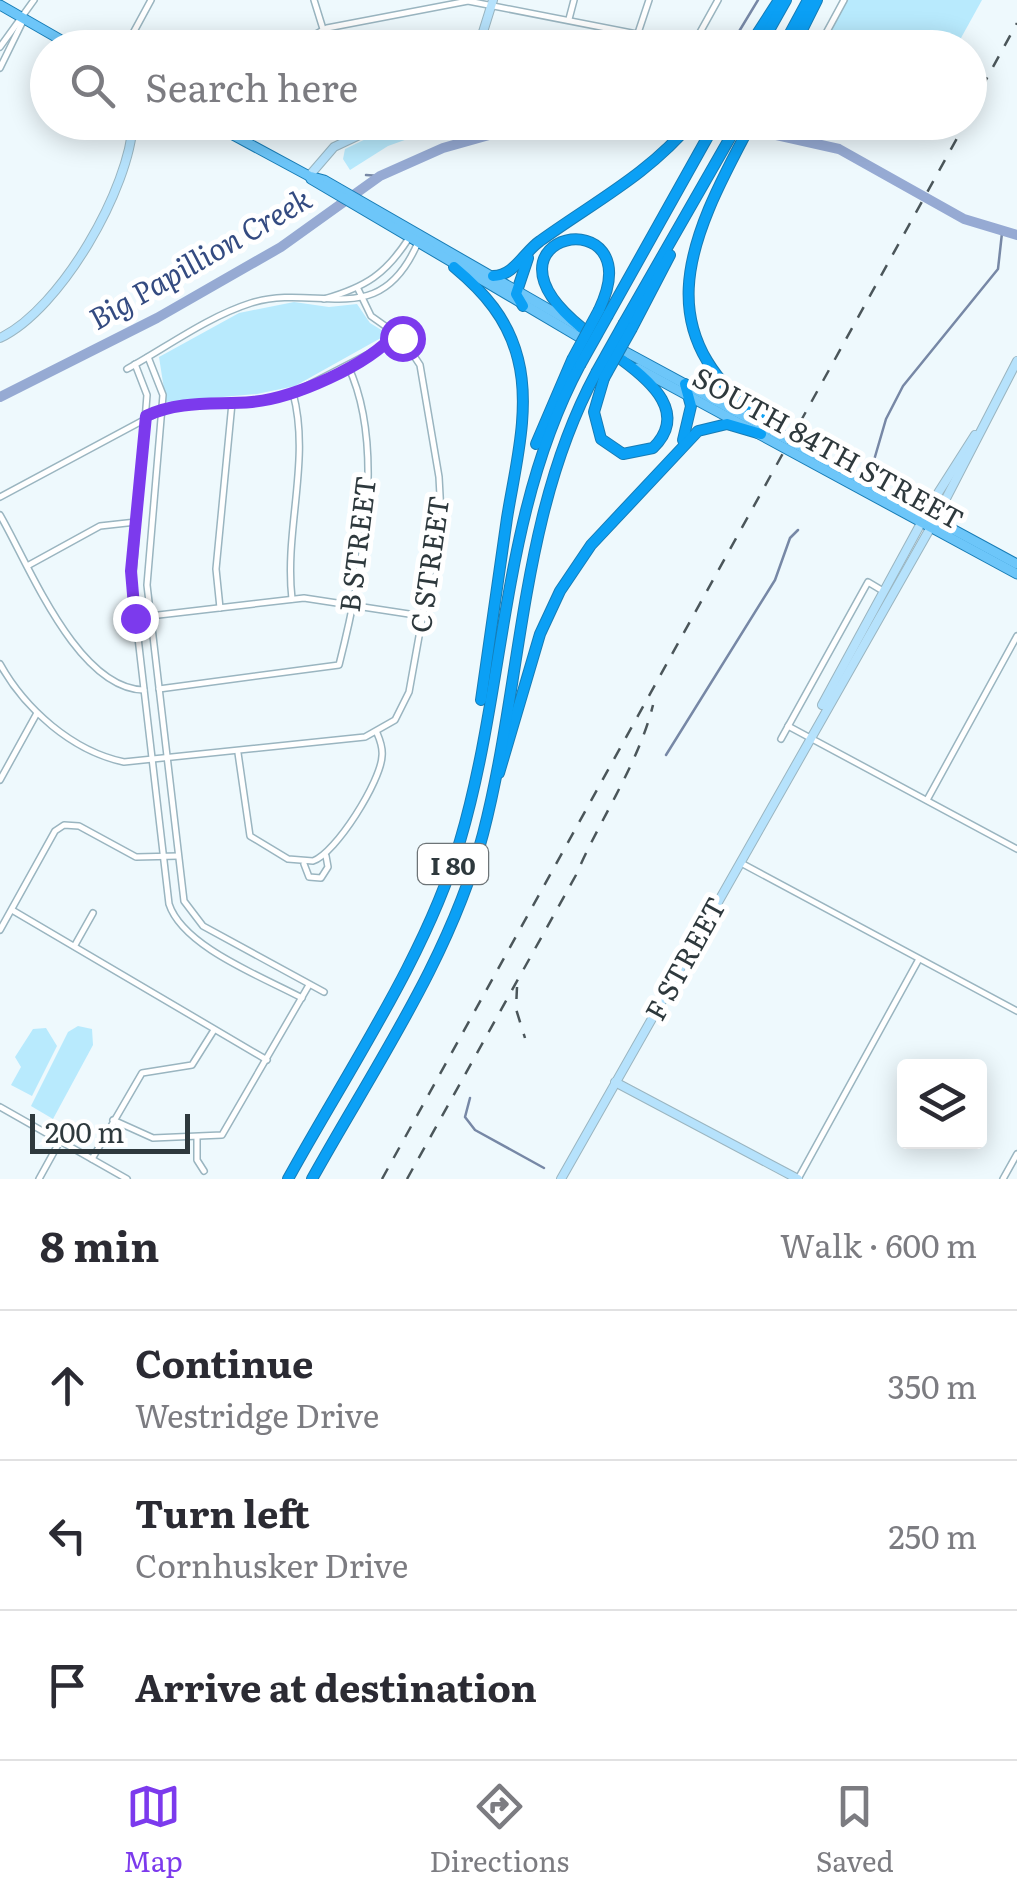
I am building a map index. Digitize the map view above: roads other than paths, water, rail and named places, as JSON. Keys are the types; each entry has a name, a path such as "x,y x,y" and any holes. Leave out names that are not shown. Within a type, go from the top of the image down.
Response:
{"highway":[{"path":"761,30 782,0"},
{"path":"768,30 782,0"},
{"path":"792,30 808,0"},
{"path":"802,30 817,0"},
{"path":"493,276 506,274 548,235 632,182 676,140"},
{"name":"I 80","path":"288,1179 427,926 464,826 522,514 541,448 576,362 706,140"},
{"name":"I 80","path":"312,1179 446,934 476,856 494,782 547,492 569,427 729,140"},
{"path":"742,140 694,242 688,282 690,314 715,373 742,404 780,432"},
{"path":"524,306 516,290 525,262 548,235"},
{"path":"581,331 544,285 542,264 558,242 581,238 601,250 608,281 603,312"},
{"path":"454,267 478,287 502,320 518,357 522,384 520,433 464,826"},
{"path":"600,376 594,412 601,439 630,455 653,448 666,430 666,405 652,384 622,357"},
{"path":"672,458 688,428 691,397 685,384"},
{"path":"494,782 506,760 530,660 560,591 600,534 708,426 732,424 761,434"}],"main road":[{"path":"0,6 44,30"},
{"path":"240,140 376,214 454,267 524,306 581,331"},
{"path":"415,239 493,276 581,331"},
{"name":"SOUTH 84TH STREET","path":"622,357 780,432 1017,574"},
{"name":"SOUTH 84TH STREET","path":"622,357 761,434 1017,564"}],"street":[{"path":"0,47 34,0"},
{"path":"135,30 152,0"},
{"path":"314,0 322,30 461,1 493,2 627,30"},
{"path":"569,19 574,0"},
{"path":"639,30 649,0"},
{"path":"702,30 718,0"},
{"path":"828,30 844,0"},
{"path":"484,30 493,2"},
{"path":"0,68 21,30 23,18"},
{"path":"0,338 37,313 62,284 126,171 130,140"},
{"path":"309,176 334,148 350,140"},
{"path":"322,300 358,288 388,270 415,239"},
{"path":"127,369 252,302 283,297 360,299 390,281 415,239"},
{"path":"358,288 360,299"},
{"name":"C STREET","path":"360,299 371,316 396,333 412,352 425,378 441,499 406,702 394,720 378,732"},
{"path":"0,498 162,409 293,393 382,347 396,333"},
{"path":"148,357 160,380 162,409 146,572 184,900 194,919 324,992"},
{"name":"F STREET","path":"561,1179 1017,360"},
{"path":"135,364 147,388 132,586 169,904 183,930 302,998"},
{"name":"B STREET","path":"159,689 332,669 339,664 366,512 362,397 348,366"},
{"path":"292,599 288,558 300,432 293,393"},
{"path":"220,608 216,569 232,403"},
{"path":"0,515 86,660 134,690 144,690"},
{"name":"F STREET","path":"808,736 884,591 928,520"},
{"path":"28,566 100,526 136,522"},
{"path":"780,740 868,582 884,591"},
{"path":"150,616 292,599 422,616"},
{"path":"927,800 1017,636"},
{"path":"0,664 37,713 108,758 152,763 378,732 382,756 378,771 339,842 326,856 304,862 283,856 250,836 238,753"},
{"path":"0,780 37,713"},
{"path":"788,726 1017,850"},
{"path":"0,930 55,831 72,824 136,857 178,856"},
{"path":"304,862 309,877 321,878 328,867 326,856"},
{"path":"738,862 1017,1012"},
{"path":"12,910 267,1060"},
{"path":"75,945 93,913"},
{"path":"615,1082 798,1179 919,959"},
{"path":"114,1120 148,1138 222,1134 310,985"},
{"path":"92,1160 142,1073 192,1065 214,1030"},
{"path":"0,1107 127,1179"},
{"path":"197,1138 197,1160 204,1171"},
{"path":"39,1179 60,1142"},
{"path":"1003,1179 1017,1154"}],"waterway":[{"path":"740,30 758,0"},
{"name":"Big Papillion Creek","path":"0,397 157,318 281,247 380,176 471,140"},
{"name":"Big Papillion Creek","path":"799,140 839,149 964,219 1017,235"},
{"path":"366,175 380,176"},
{"path":"872,467 886,419 903,386 998,269 1002,233"},
{"path":"666,755 775,580 790,538 798,530"},
{"path":"470,1098 465,1117 475,1130 544,1168"}],"railway":[{"path":"987,78 1017,23"},
{"path":"382,1179 956,140"},
{"path":"407,1179 576,875 628,770 653,705"},
{"path":"517,987 516,1009 525,1038"}]}
